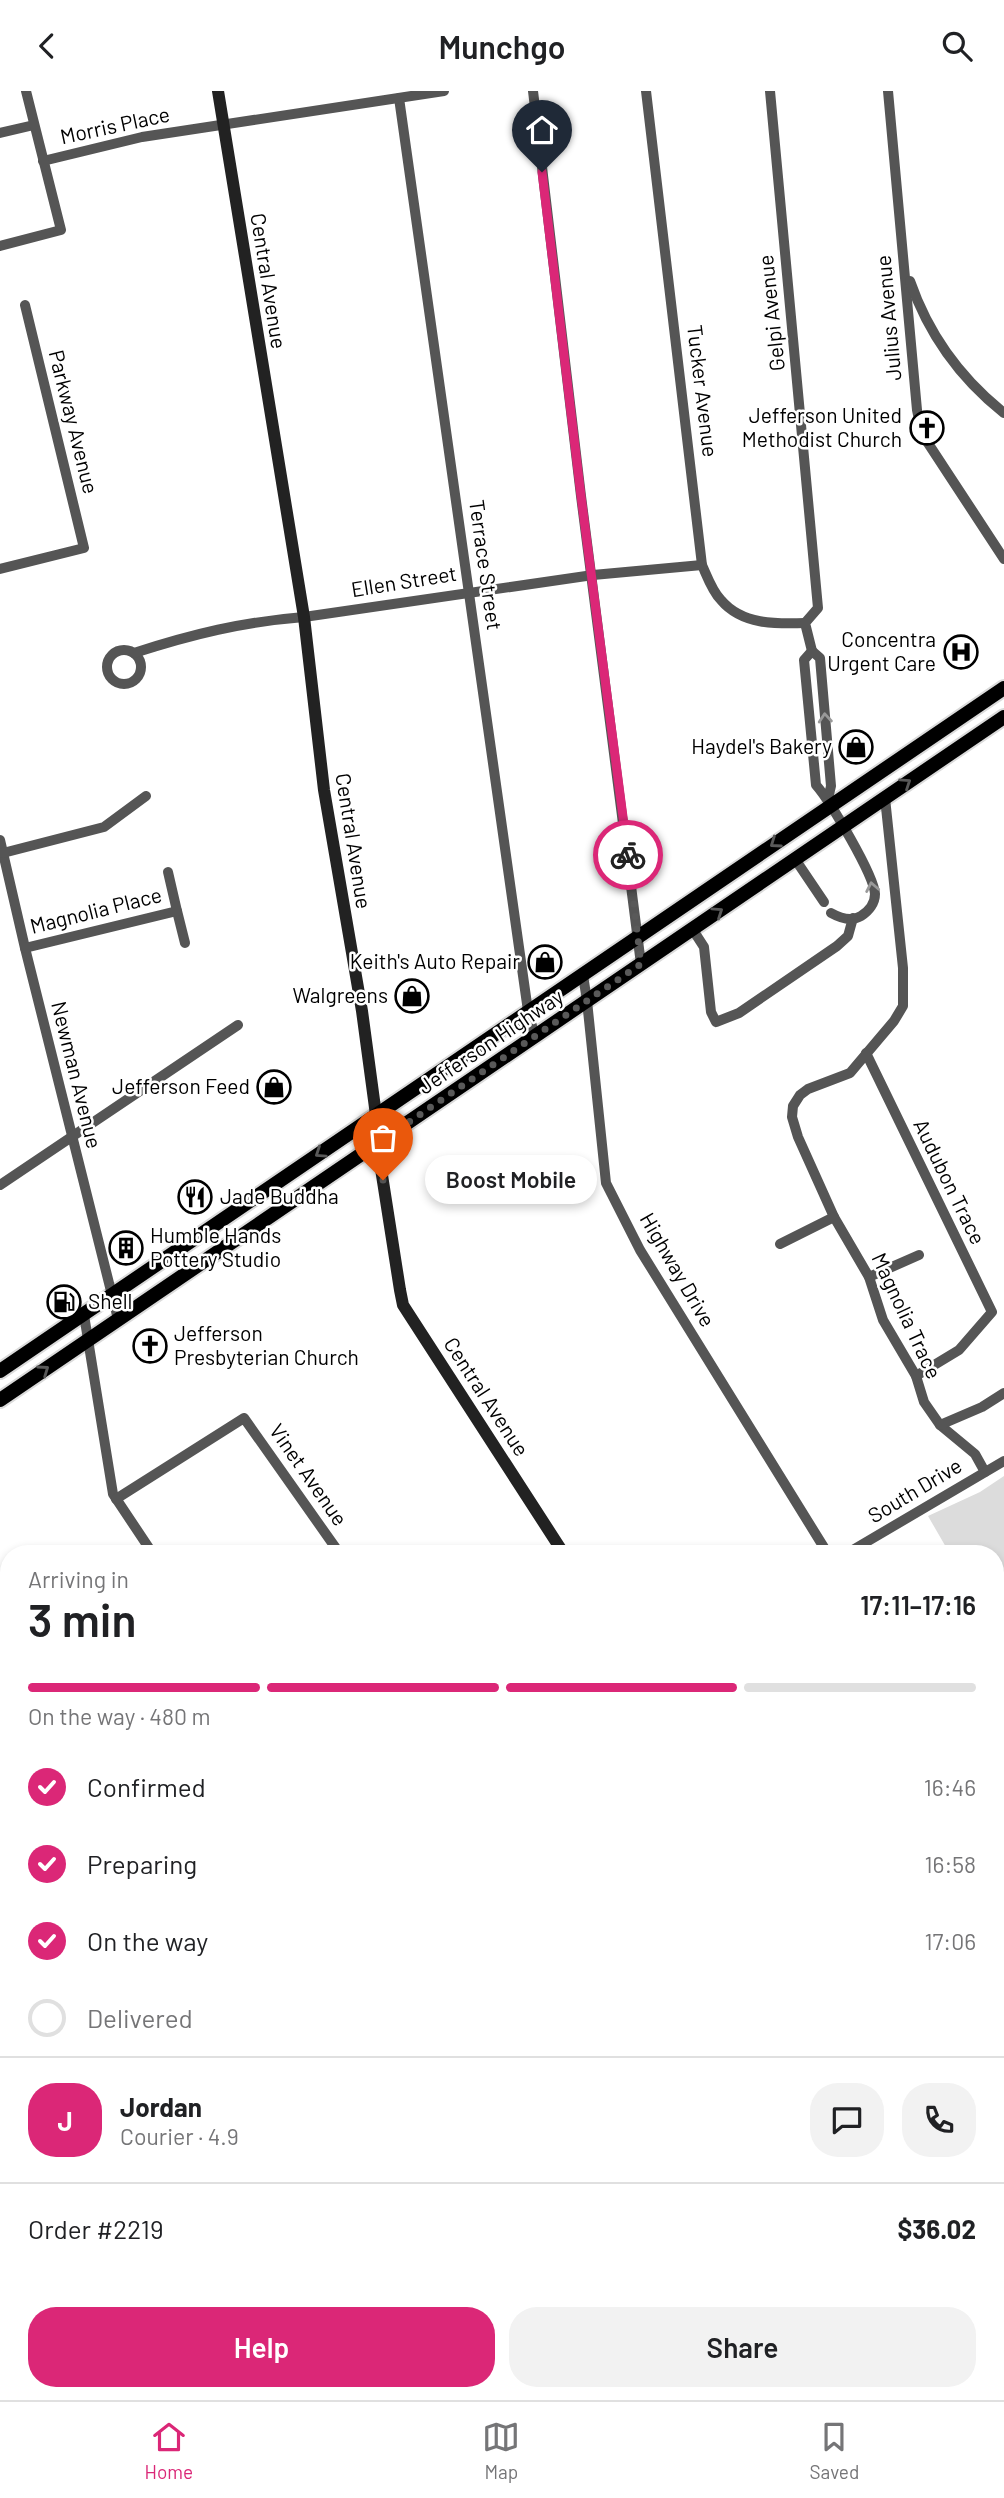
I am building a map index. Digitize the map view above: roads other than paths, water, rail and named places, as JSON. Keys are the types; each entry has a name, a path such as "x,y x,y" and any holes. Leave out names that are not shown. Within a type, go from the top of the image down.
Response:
{"main road":[{"name":"Central Avenue","path":"218,91 304,617 324,790 362,1011 378,1143 403,1305 558,1545"},
{"name":"Jefferson Highway","path":"0,1371 638,938 829,801 1004,688"},
{"name":"Jefferson Highway","path":"0,1400 1004,717"}],"street":[{"path":"0,246 61,230 26,91"},
{"name":"Morris Place","path":"43,161 142,137 444,91"},
{"path":"533,91 641,964"},
{"name":"Tucker Avenue","path":"646,91 702,565 720,599 733,611 771,624 805,623"},
{"name":"Gelpi Avenue","path":"770,91 818,608 805,623"},
{"name":"Julius Avenue","path":"888,91 916,410 922,433 1004,559"},
{"name":"Terrace Street","path":"399,98 528,1011 535,1037"},
{"path":"0,133 34,125"},
{"path":"905,268 921,312 942,348 1004,412"},
{"name":"Parkway Avenue","path":"0,569 84,548 25,305"},
{"name":"Ellen Street","path":"134,653 215,629 266,620 304,617 593,575 702,565"},
{"path":"805,623 811,651 820,658 831,786 829,801"},
{"path":"811,651 804,660 816,785 829,801 872,878 876,896 871,907 860,917 848,919 831,913"},
{"path":"3,853 104,827 146,796"},
{"path":"780,1244 834,1217 797,1137 792,1117 793,1106 807,1089 850,1073 894,1021 903,1006 903,968 885,797"},
{"name":"Newman Avenue","path":"0,840 24,948 118,1319"},
{"path":"795,859 824,902"},
{"name":"Magnolia Place","path":"168,872 186,943"},
{"name":"Magnolia Place","path":"24,948 177,911"},
{"path":"692,930 704,947 712,1017 716,1022 739,1013 810,965 848,936 853,918"},
{"name":"Highway Drive","path":"583,975 606,1182 640,1250 822,1545"},
{"path":"0,1185 238,1025"},
{"name":"Audubon Trace","path":"866,1053 992,1312 959,1350 916,1376"},
{"name":"Magnolia Trace","path":"834,1217 869,1277 883,1321 916,1376 924,1402 940,1425 975,1454 985,1472"},
{"path":"869,1277 919,1255"},
{"path":"84,1315 113,1494 147,1545"},
{"path":"940,1425 982,1407 1004,1393"},
{"name":"Vinet Avenue","path":"117,1499 244,1418 334,1545"},
{"name":"South Drive","path":"861,1545 1004,1461"}],"place":[{"name":"Jefferson United Methodist Church","path":"927,428"},
{"name":"Concentra Urgent Care","path":"961,652"},
{"name":"Haydel's Bakery","path":"856,747"},
{"name":"Keith's Auto Repair","path":"545,962"},
{"name":"Walgreens","path":"412,996"},
{"name":"Jefferson Feed","path":"274,1087"},
{"name":"Boost Mobile","path":"383,1180"},
{"name":"Jade Buddha","path":"195,1197"},
{"name":"Humble Hands Pottery Studio","path":"126,1248"},
{"name":"Shell","path":"64,1302"},
{"name":"Jefferson Presbyterian Church","path":"150,1346"}]}
